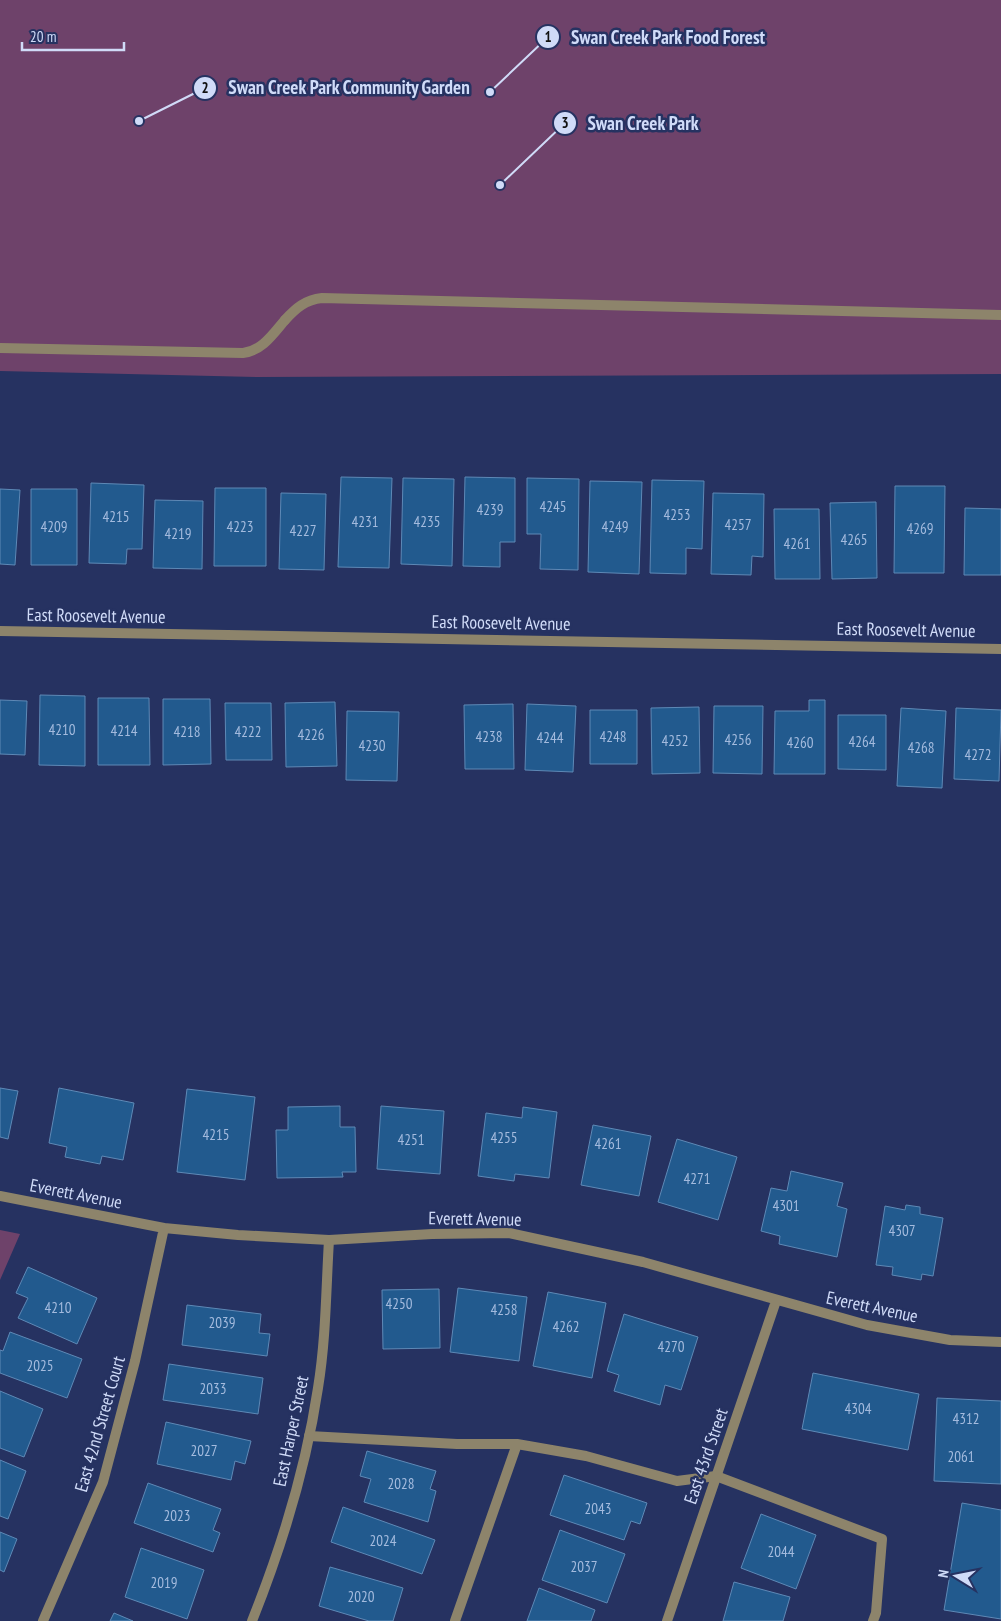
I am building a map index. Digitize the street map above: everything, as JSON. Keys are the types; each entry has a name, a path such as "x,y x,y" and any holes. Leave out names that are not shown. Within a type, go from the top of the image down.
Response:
{"street":[{"path":"0,348 251,352 258,349 306,301 322,298 1001,315"},
{"name":"East Roosevelt Avenue","path":"0,631 1001,649"},
{"name":"Everett Avenue","path":"0,1196 164,1228 238,1235 329,1240 432,1234 509,1233 643,1262 776,1301 867,1325 950,1340 1001,1342"},
{"name":"East 42nd Street Court","path":"43,1621 103,1482 135,1361 164,1228"},
{"name":"East Harper Street","path":"252,1621 269,1578 302,1472 318,1387 329,1240"},
{"name":"East 43rd Street","path":"666,1621 776,1301"},
{"path":"308,1436 457,1444 517,1444 586,1456 677,1481 716,1476 882,1539 874,1621"},
{"path":"455,1621 517,1444"}],"shaded area":[{"path":"0,0 1001,0 1001,374 259,377 0,371"},
{"path":"0,1230 20,1234 0,1280"}],"building":[{"path":"341,477 392,478 389,568 338,567"},
{"path":"465,477 515,478 515,542 500,542 500,567 463,566"},
{"path":"403,478 454,479 452,566 401,564"},
{"path":"527,478 579,479 578,570 540,569 541,534 527,534"},
{"path":"652,480 704,481 702,549 686,548 686,574 650,573"},
{"path":"590,481 642,482 639,574 588,572"},
{"path":"91,483 144,485 142,549 127,549 126,564 89,563"},
{"path":"895,486 945,486 944,573 894,573"},
{"path":"215,488 266,488 266,566 214,566"},
{"path":"0,489 20,490 15,565 0,564"},
{"path":"31,489 77,489 77,565 31,565"},
{"path":"281,493 326,494 324,570 279,569"},
{"path":"713,493 764,494 763,557 752,556 751,575 711,574"},
{"path":"155,500 203,501 202,569 153,568"},
{"path":"876,502 877,578 832,579 830,503"},
{"path":"965,508 1001,509 1001,575 964,575"},
{"path":"774,509 819,509 820,579 775,579"},
{"path":"40,695 85,696 85,766 39,765"},
{"path":"98,698 149,698 150,765 98,765"},
{"path":"163,699 210,699 211,764 163,765"},
{"path":"0,700 27,701 25,755 0,754"},
{"path":"809,700 825,700 825,774 774,774 775,711 809,711"},
{"path":"335,702 337,766 286,767 285,703"},
{"path":"225,703 271,703 272,760 226,760"},
{"path":"513,704 514,769 465,769 464,705"},
{"path":"527,704 576,706 573,772 525,770"},
{"path":"714,706 763,706 762,774 713,773"},
{"path":"699,707 700,773 652,774 651,708"},
{"path":"901,708 946,711 942,788 897,786"},
{"path":"956,708 1001,710 999,781 954,779"},
{"path":"590,710 637,710 637,764 590,764"},
{"path":"347,711 399,712 397,781 346,780"},
{"path":"838,715 886,715 886,770 838,769"},
{"path":"0,1088 18,1091 8,1139 0,1137"},
{"path":"59,1088 134,1103 123,1160 102,1156 100,1164 65,1157 67,1147 49,1143"},
{"path":"187,1089 255,1097 245,1180 177,1172"},
{"path":"340,1106 340,1127 355,1127 356,1172 342,1172 343,1177 277,1178 276,1130 288,1130 288,1107"},
{"path":"381,1106 444,1111 440,1174 377,1169"},
{"path":"523,1107 557,1112 549,1178 515,1174 514,1181 478,1176 486,1113 522,1118"},
{"path":"593,1125 651,1136 639,1196 581,1185"},
{"path":"677,1139 737,1157 718,1220 658,1202"},
{"path":"791,1171 843,1183 837,1206 847,1209 837,1257 779,1244 780,1236 761,1231 771,1188 787,1191"},
{"path":"906,1205 920,1207 920,1214 943,1218 933,1276 922,1274 921,1280 892,1275 893,1267 876,1265 885,1206 905,1210"},
{"path":"28,1267 97,1298 77,1344 18,1318 28,1298 16,1293"},
{"path":"458,1288 527,1297 519,1361 450,1352"},
{"path":"439,1289 440,1348 383,1349 382,1290"},
{"path":"548,1292 606,1303 592,1378 533,1366"},
{"path":"187,1305 261,1314 259,1333 270,1334 267,1356 182,1345"},
{"path":"624,1314 698,1337 681,1390 665,1385 660,1405 614,1391 619,1375 607,1371"},
{"path":"10,1332 82,1359 67,1398 0,1373 0,1350 3,1351"},
{"path":"169,1364 263,1378 258,1414 163,1400"},
{"path":"813,1373 919,1394 908,1450 802,1429"},
{"path":"0,1391 43,1409 24,1457 0,1448"},
{"path":"937,1398 1001,1401 1001,1484 934,1481"},
{"path":"166,1422 251,1441 245,1464 235,1461 231,1480 157,1464"},
{"path":"367,1451 436,1471 430,1489 436,1491 428,1522 364,1502 371,1479 360,1476"},
{"path":"0,1460 26,1471 8,1519 0,1516"},
{"path":"564,1475 647,1503 640,1524 631,1521 624,1540 550,1515"},
{"path":"148,1483 221,1509 213,1530 220,1533 213,1552 134,1523"},
{"path":"962,1503 1001,1510 1001,1619 944,1610"},
{"path":"343,1507 435,1540 422,1574 331,1542"},
{"path":"761,1514 816,1535 796,1589 741,1568"},
{"path":"560,1530 625,1554 607,1603 542,1580"},
{"path":"0,1532 17,1539 4,1572 0,1570"},
{"path":"141,1548 204,1570 187,1619 125,1597"},
{"path":"330,1567 403,1588 393,1621 369,1621 319,1606"},
{"path":"734,1582 790,1597 783,1621 723,1621"},
{"path":"539,1588 595,1610 591,1621 527,1621"},
{"path":"114,1613 133,1621 110,1621"}],"place":[{"name":"Swan Creek Park Food Forest","path":"490,92"},
{"name":"Swan Creek Park Community Garden","path":"139,121"},
{"name":"Swan Creek Park","path":"500,185"}]}
